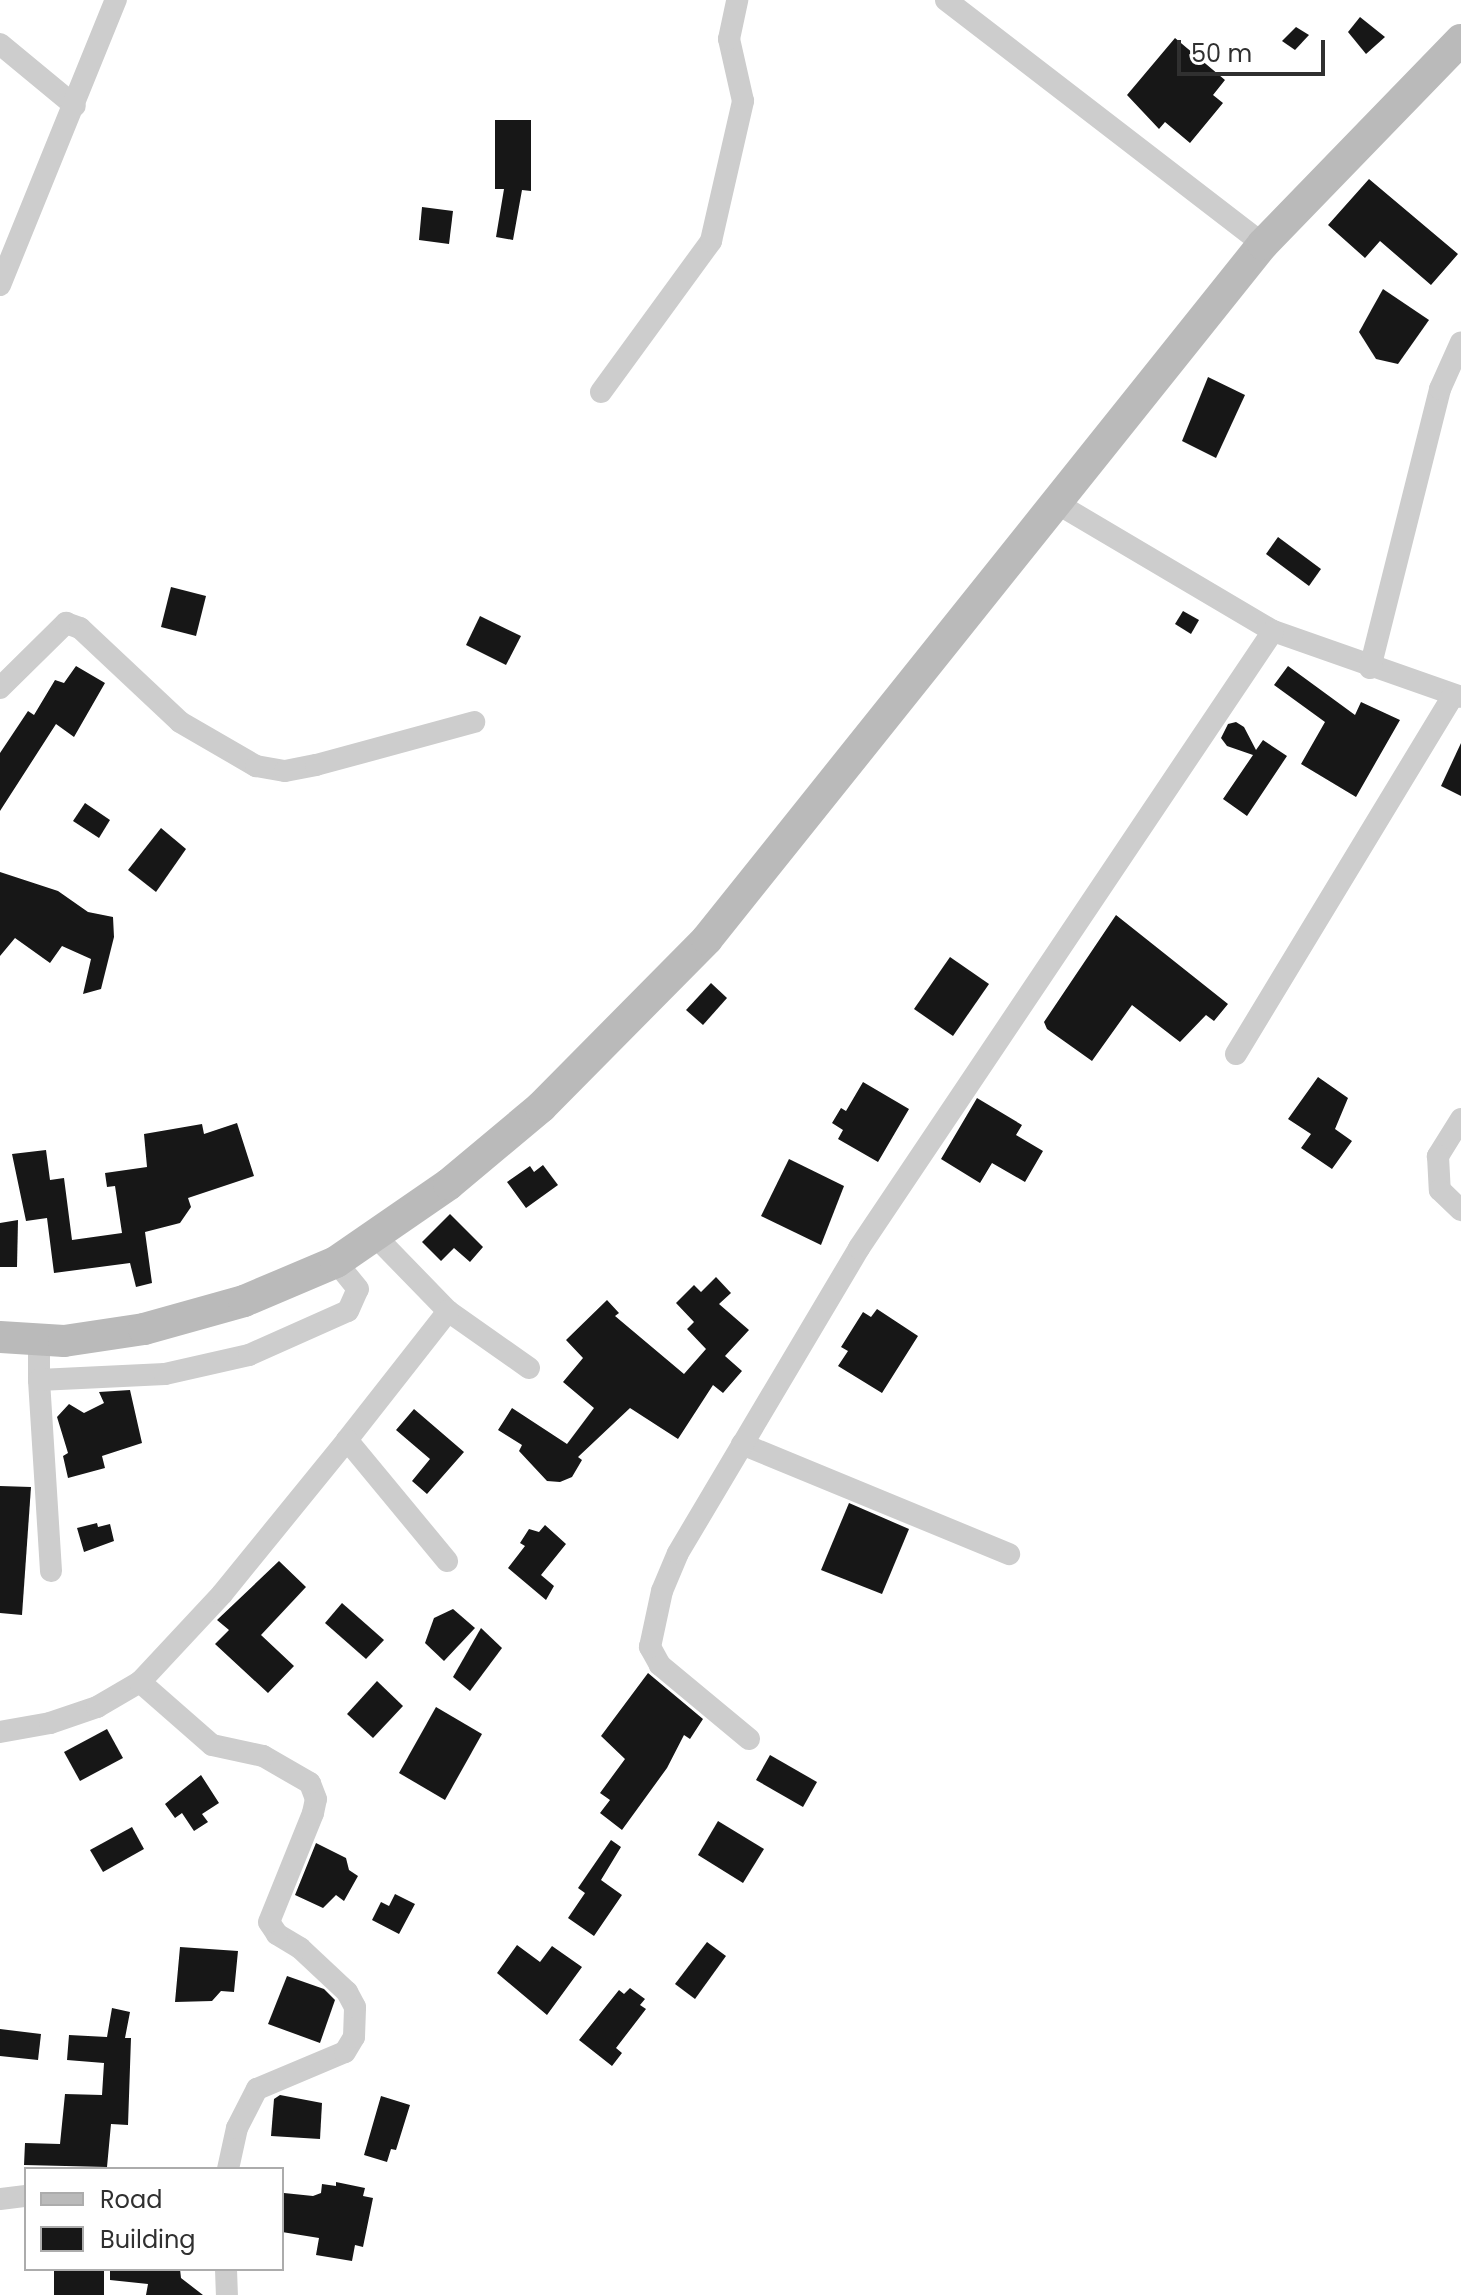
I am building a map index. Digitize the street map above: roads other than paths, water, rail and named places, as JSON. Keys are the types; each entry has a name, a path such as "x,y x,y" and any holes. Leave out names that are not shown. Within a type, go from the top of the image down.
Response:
{"street":[{"path":"0,285 116,0"},
{"path":"601,392 711,241 743,101 729,39 737,0"},
{"path":"946,0 1263,244"},
{"path":"0,1337 39,1339 144,1329 244,1301 336,1262 376,1237 541,1107 707,939 1053,501 1263,244 1461,40"},
{"path":"0,44 75,106"},
{"path":"1370,668 1430,423 1461,342"},
{"path":"1053,501 1273,631 1370,668 1457,696 1236,1054"},
{"path":"0,688 66,623 80,628 180,722 256,766 285,771 316,765 474,722"},
{"path":"749,1739 660,1665 650,1647 662,1591 678,1553 859,1248 1273,631"},
{"path":"1461,1119 1438,1156 1440,1190 1461,1210"},
{"path":"376,1237 448,1311 529,1368"},
{"path":"39,1380 165,1374 249,1355 348,1311 358,1289 336,1262"},
{"path":"0,1732 97,1707 140,1682 231,1584 448,1311"},
{"path":"39,1339 51,1571"},
{"path":"347,1440 447,1561"},
{"path":"742,1444 1009,1554"},
{"path":"140,1682 212,1745 263,1756 310,1783 316,1799 313,1813 269,1922 277,1934 300,1948 347,1992 355,2007 354,2037 345,2052 257,2089 237,2128 228,2167"},
{"path":"0,2199 24,2196"},
{"path":"226,2271 227,2295"}]}
